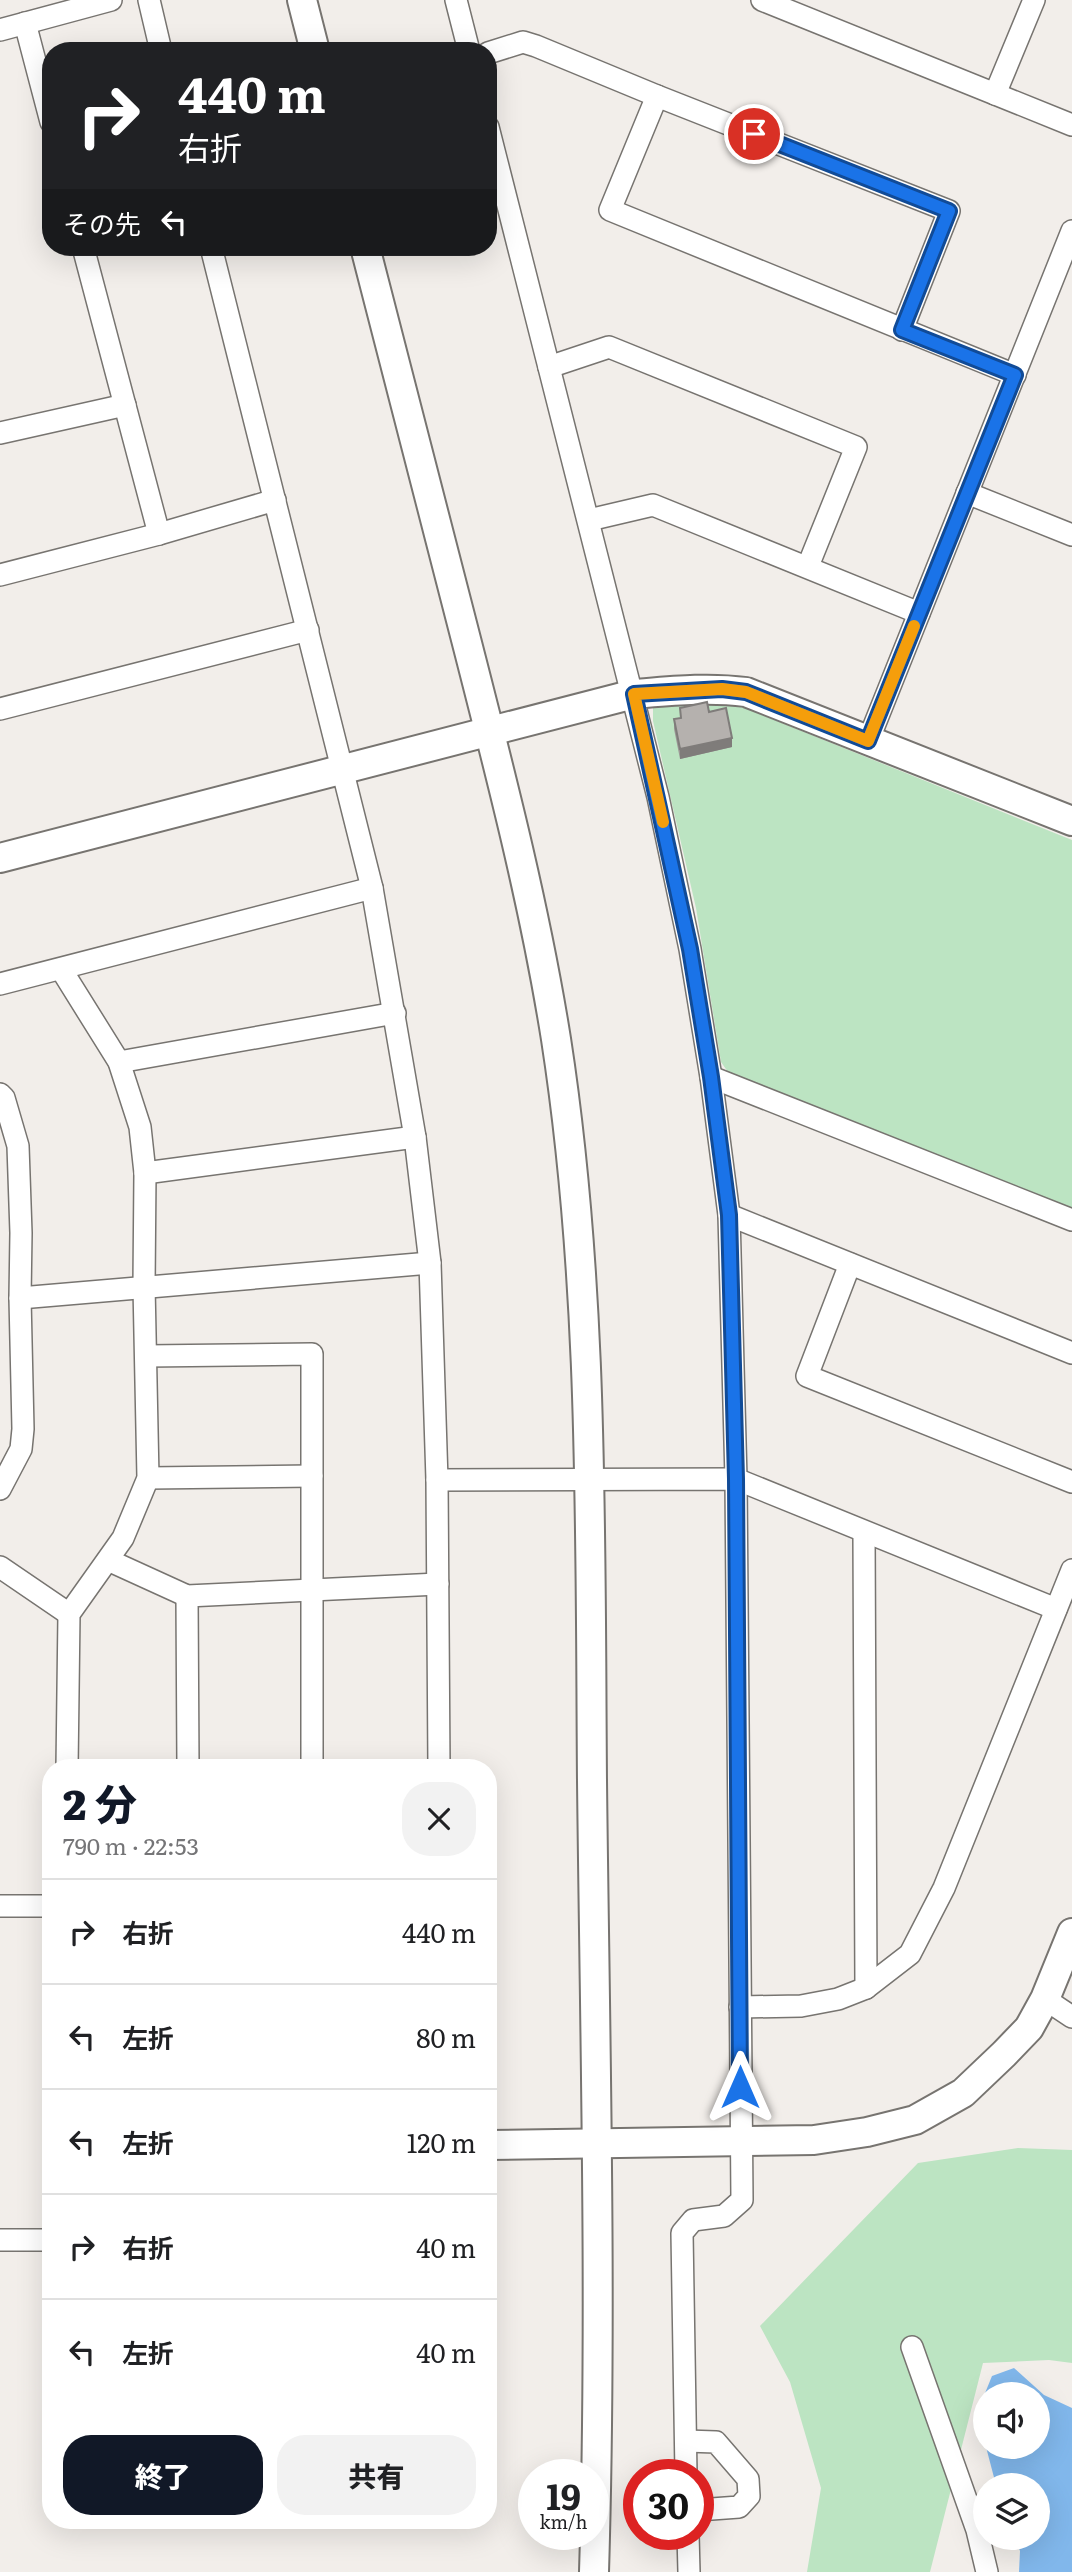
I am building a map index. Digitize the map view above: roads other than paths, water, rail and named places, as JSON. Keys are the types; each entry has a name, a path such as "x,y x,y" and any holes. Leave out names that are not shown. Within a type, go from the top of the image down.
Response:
{"street":[{"path":"0,30 111,0"},
{"path":"149,0 160,42"},
{"path":"302,0 313,42"},
{"path":"456,0 467,42"},
{"path":"762,0 1072,125"},
{"path":"995,94 1034,0"},
{"path":"25,23 42,88"},
{"path":"497,50 523,43 536,46 949,211 902,330"},
{"path":"657,96 610,210 1015,375"},
{"path":"497,162 634,694 690,949 711,1077 729,1215 736,1479 742,2200 724,2216 693,2220 682,2233 687,2459"},
{"path":"868,741 1015,375 1067,259 1072,231"},
{"path":"85,256 159,534"},
{"path":"213,256 372,888 415,1137 430,1263 437,1480 439,1759"},
{"path":"367,256 490,731 538,942 556,1041 579,1221 585,1314 589,1480 596,2143 594,2572"},
{"path":"549,367 609,347 856,447 808,566"},
{"path":"1,428 125,405"},
{"path":"967,493 1072,536"},
{"path":"0,575 159,534 275,500"},
{"path":"589,520 653,505 919,613"},
{"path":"0,709 308,630"},
{"path":"0,858 634,694 722,689 746,692 1072,821"},
{"path":"0,984 372,888"},
{"path":"61,968 119,1062 140,1127 145,1173 144,1286 148,1478 123,1538 69,1614 67,1759"},
{"path":"119,1062 395,1013"},
{"path":"711,1077 1072,1220"},
{"path":"0,1094 18,1146 22,1233 20,1298 23,1429 21,1449 0,1489"},
{"path":"145,1173 415,1137"},
{"path":"729,1215 1072,1353"},
{"path":"20,1298 430,1263"},
{"path":"850,1264 807,1376 1072,1482"},
{"path":"146,1356 312,1354 312,1759"},
{"path":"148,1478 312,1476"},
{"path":"437,1480 736,1479 1056,1609"},
{"path":"864,1533 866,1988"},
{"path":"108,1560 187,1596 438,1584"},
{"path":"0,1567 69,1614"},
{"path":"740,2007 801,2006 838,1999 866,1988 910,1954 944,1888 1072,1570"},
{"path":"187,1596 188,1759"},
{"path":"0,1906 42,1906"},
{"path":"497,2145 814,2140 867,2132 915,2119 963,2093 1029,2028 1045,1999 1072,1933"},
{"path":"1045,1999 1072,2017"},
{"path":"0,2241 42,2240"},
{"path":"912,2347 978,2530 988,2572"},
{"path":"686,2441 716,2442 748,2479 749,2496 739,2507 714,2509"},
{"path":"688,2550 689,2572"}],"water":[{"path":"1014,2368 1030,2382 990,2382 992,2376"},
{"path":"1050,2398 1072,2408 1072,2572 1019,2572 1020,2550 1050,2550 1050,2473 993,2473 989,2459 1050,2459"}]}
